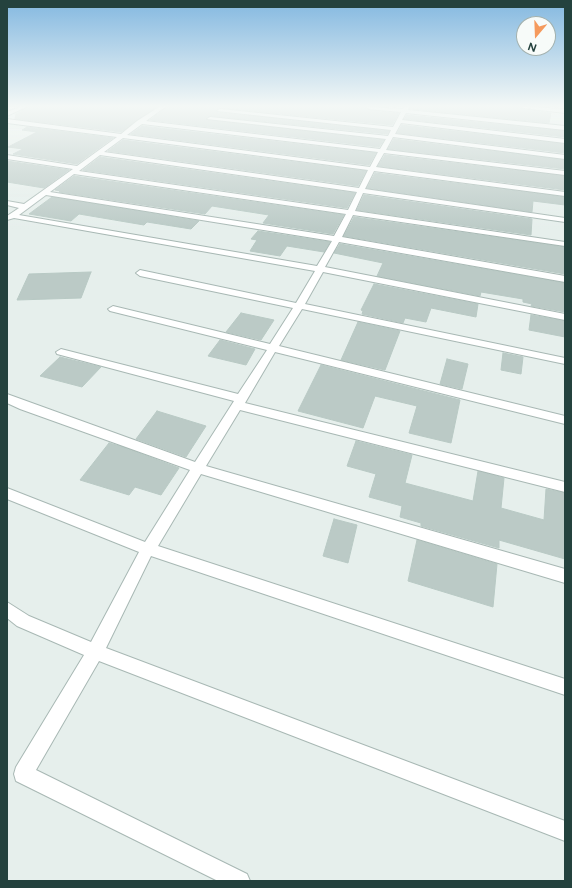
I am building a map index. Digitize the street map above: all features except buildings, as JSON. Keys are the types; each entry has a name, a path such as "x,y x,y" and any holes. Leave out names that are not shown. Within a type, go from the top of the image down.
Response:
{"street":[{"path":"10,218 105,148"},
{"path":"217,148 565,194"},
{"path":"370,148 565,173"},
{"path":"508,148 565,157"},
{"path":"240,881 23,774 95,652 148,549 299,306 337,239 372,169 384,150"},
{"path":"99,153 565,220"},
{"path":"7,157 75,170 565,244"},
{"path":"45,193 337,239 565,279"},
{"path":"7,203 26,207"},
{"path":"10,218 320,269 565,317"},
{"path":"140,273 565,361"},
{"path":"113,309 565,420"},
{"path":"61,352 239,402 565,487"},
{"path":"7,398 24,406 198,468 565,576"},
{"path":"7,493 148,549 565,687"},
{"path":"7,609 23,621 95,652 565,831"}]}
